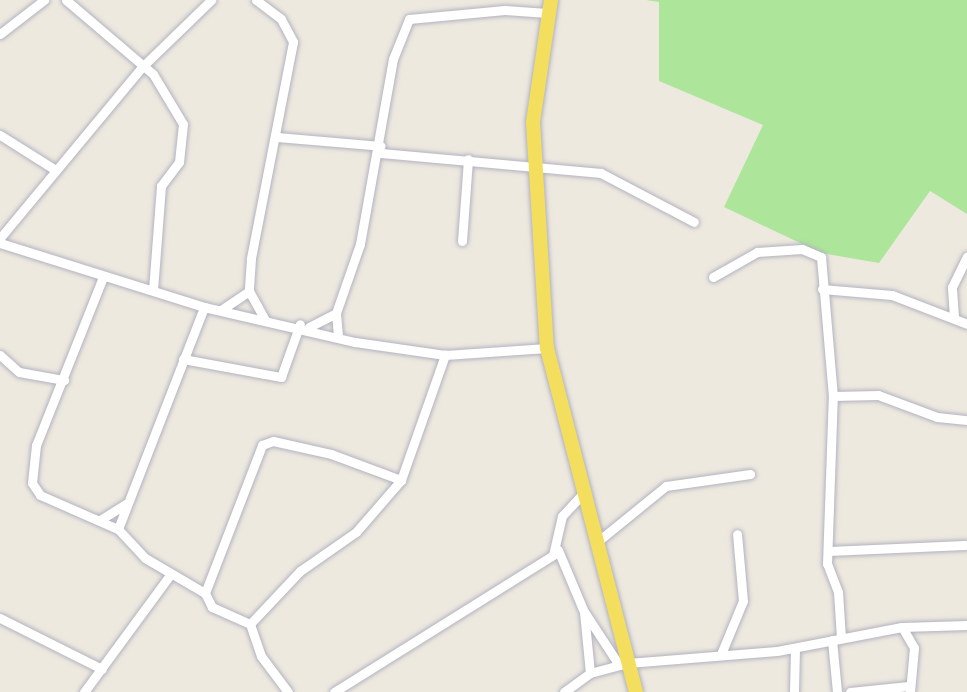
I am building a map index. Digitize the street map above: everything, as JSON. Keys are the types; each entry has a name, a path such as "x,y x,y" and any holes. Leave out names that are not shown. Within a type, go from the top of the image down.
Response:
{"main road":[{"path":"549,7 533,122 547,348 597,542 623,664 636,692"}],"street":[{"path":"0,34 44,0"},
{"path":"66,0 143,66 169,95 185,138 179,162 162,186 153,290"},
{"path":"211,0 143,66 54,169 0,240 103,277 204,307 304,326 338,336 445,355 547,348"},
{"path":"256,0 292,36 249,291 265,320"},
{"path":"338,336 336,313 381,150 393,59 409,19 549,7"},
{"path":"0,135 54,169"},
{"path":"277,137 468,159 534,163 615,178 694,222"},
{"path":"462,241 468,159"},
{"path":"713,277 757,252 802,249 822,260 822,289 833,396 828,551 836,639 837,692"},
{"path":"954,317 952,287 967,256"},
{"path":"103,277 36,445 32,483 40,495 118,529 170,575 205,593 212,607 250,624"},
{"path":"822,289 892,295 967,324"},
{"path":"221,310 249,291"},
{"path":"118,529 204,307"},
{"path":"183,359 281,377 304,326 336,313"},
{"path":"0,355 19,372 64,380"},
{"path":"250,624 300,571 356,532 401,480 445,355"},
{"path":"833,396 878,395 937,417 967,420"},
{"path":"205,593 264,444 331,454 401,480"},
{"path":"597,542 666,486 750,474"},
{"path":"584,492 562,516 558,550 583,612 590,673"},
{"path":"100,520 127,503"},
{"path":"722,654 743,601 737,534"},
{"path":"828,551 965,545"},
{"path":"334,692 558,550"},
{"path":"84,692 170,575"},
{"path":"583,612 623,664"},
{"path":"0,618 102,668"},
{"path":"250,624 257,649 288,692"},
{"path":"564,692 590,673 623,664 795,649 902,627 967,625"},
{"path":"850,692 910,689 914,648 902,627"},
{"path":"794,692 795,649"}],"green space":[{"path":"646,0 967,0 967,214 930,191 879,263 821,253 724,207 763,125 659,81 659,2"}]}
